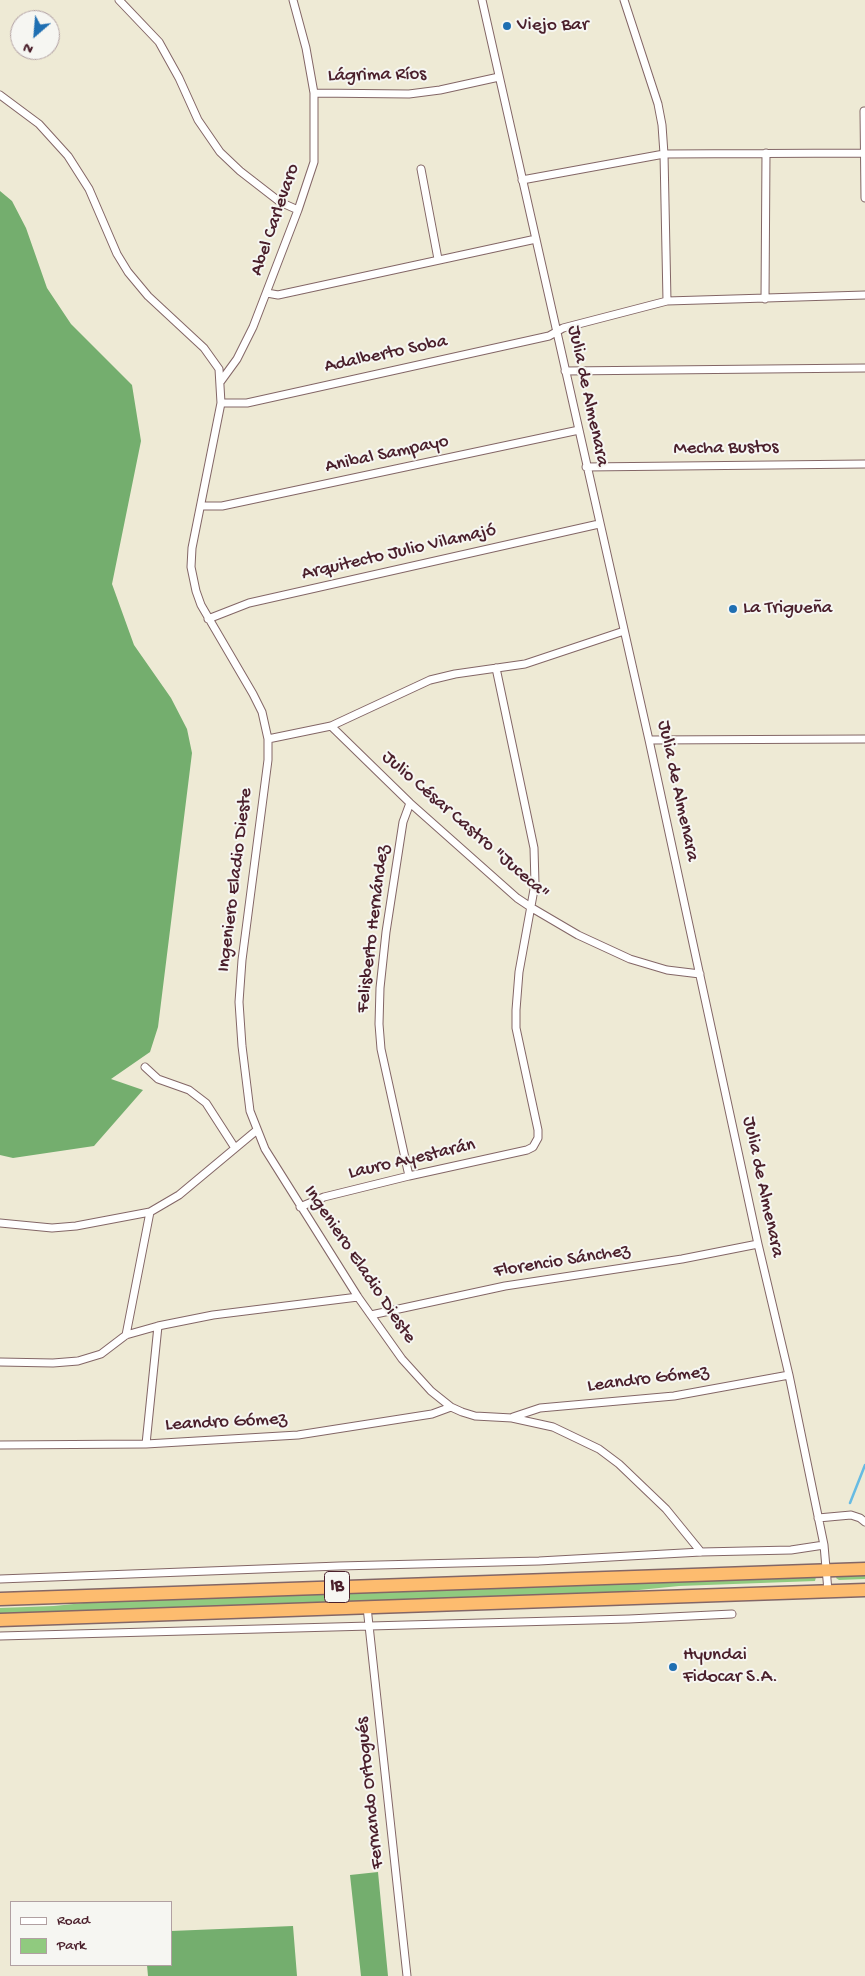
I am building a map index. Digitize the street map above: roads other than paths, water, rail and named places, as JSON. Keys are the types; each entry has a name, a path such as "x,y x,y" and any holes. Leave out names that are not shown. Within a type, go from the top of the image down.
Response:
{"highway":[{"name":"IB","path":"0,1598 865,1569"},
{"name":"IB","path":"0,1620 865,1590"}],"street":[{"path":"119,0 159,42 206,134 220,152 274,197 298,210"},
{"name":"Abel Carlevaro","path":"221,381 237,359 267,293 314,162 314,93 306,48 292,0"},
{"name":"Julia de Almenara","path":"482,0 649,740 758,1244 789,1375 824,1545 828,1591"},
{"path":"624,0 658,104 664,154 667,301"},
{"name":"Lágrima Ríos","path":"314,93 409,94 440,90 499,77"},
{"name":"Ingeniero Eladio Dieste","path":"0,95 39,124 68,156 90,189 117,254 128,272 148,296 204,348 219,369 221,403 191,567 196,591 208,620 253,694 262,712 268,739 268,760 254,858 240,995 243,1055 250,1111 265,1149 358,1297 430,1391 451,1407 475,1416 512,1418 553,1427 599,1449 625,1470 666,1509 701,1552"},
{"path":"864,111 865,198"},
{"path":"765,299 766,153"},
{"path":"522,180 664,154 864,153"},
{"path":"421,169 438,259"},
{"path":"267,293 278,295 536,239"},
{"name":"Adalberto Soba","path":"221,403 247,402 549,336 556,332 667,301 865,294"},
{"path":"565,371 865,368"},
{"name":"Anibal Sampayo","path":"201,506 231,504 578,430"},
{"name":"Mecha Bustos","path":"586,467 865,464"},
{"name":"Arquitecto Julio Vilamajó","path":"208,620 249,603 599,524"},
{"path":"268,739 331,726 430,680 524,664 624,631"},
{"path":"496,668 532,830 536,864 532,908"},
{"name":"Julio César Castro \"Juceca\"","path":"331,726 410,803 517,898 578,935 630,959 667,970 700,974"},
{"path":"649,740 865,739"},
{"name":"Felisberto Hernández","path":"409,1176 381,1049 380,988 403,822 410,803"},
{"name":"Lauro Ayestarán","path":"300,1207 324,1197 527,1150 533,1147 538,1138 538,1130 516,1028 519,972 532,908"},
{"path":"145,1067 158,1079 189,1090 206,1102 235,1148"},
{"path":"0,1223 52,1228 76,1226 150,1212 179,1195 257,1130"},
{"path":"126,1335 150,1212"},
{"name":"Florencio Sánchez","path":"372,1315 505,1286 682,1260 758,1244"},
{"path":"0,1362 53,1364 78,1361 101,1354 126,1335 158,1326 213,1315 358,1297"},
{"path":"146,1444 158,1326"},
{"name":"Leandro Gómez","path":"512,1418 540,1408 674,1396 789,1375"},
{"name":"Leandro Gómez","path":"0,1445 146,1444 298,1435 432,1414 451,1407"},
{"path":"818,1518 851,1515 865,1522"},
{"path":"0,1579 339,1566 539,1561 701,1552 791,1550 824,1545"},
{"name":"Fernando Ortogués","path":"367,1607 371,1626 407,1976"},
{"path":"0,1636 619,1620 732,1614"}],"waterway":[{"path":"850,1503 865,1465"}],"place":[{"name":"Viejo Bar","path":"507,26"},
{"name":"La Trigueña","path":"733,609"},
{"name":"Hyundai Fidocar S.A.","path":"673,1667"}]}
